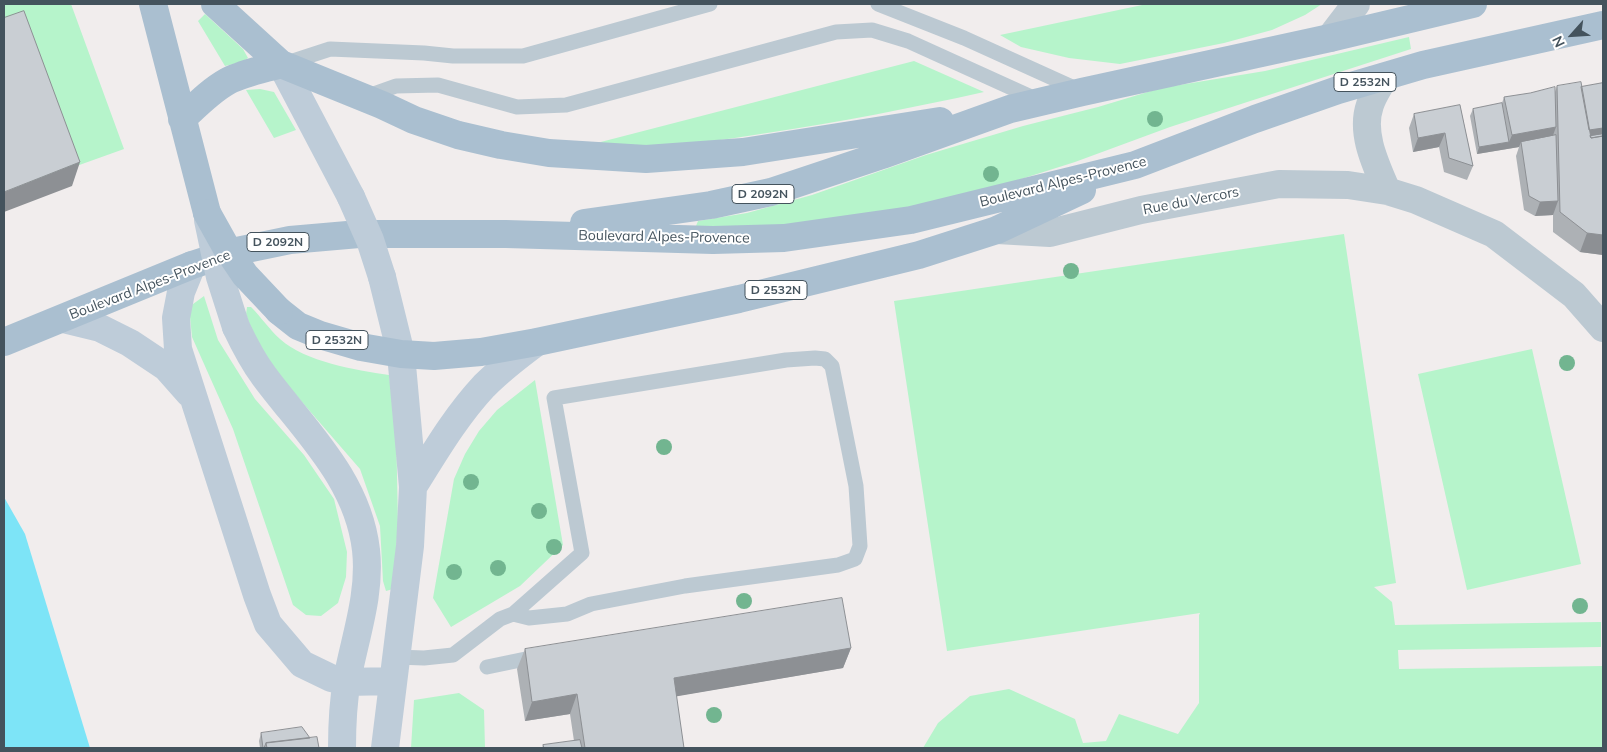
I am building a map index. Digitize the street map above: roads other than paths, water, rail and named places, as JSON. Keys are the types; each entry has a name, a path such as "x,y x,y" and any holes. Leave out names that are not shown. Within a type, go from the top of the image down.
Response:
{"main road":[{"name":"D 2532N","path":"153,4 204,201 226,247 246,275 279,311 298,326 320,335 361,347 401,354 434,356 481,352 537,342 740,299 919,255 997,230 1136,165"},
{"path":"215,4 281,64 351,197 370,240 382,278 401,354 414,487 410,546 385,748"},
{"name":"Boulevard Alpes-Provence","path":"506,234 711,205 771,192 1010,109 1330,38 1473,4"},
{"name":"Boulevard Alpes-Provence","path":"63,319 192,265 232,252 290,240 359,234 506,234 713,240 784,238 911,220 1136,165 1338,90 1423,65 1603,25"},
{"path":"182,119 210,93 228,81 281,64 414,120 458,135 549,153 646,159 743,152 1010,109"},
{"path":"204,201 220,277 236,327 248,352 263,375 337,469 357,507 366,550 366,595 346,682 342,748"},
{"path":"192,265 181,292 176,318 178,349 268,624 302,664 332,678 346,682 395,669"},
{"path":"63,319 100,328 130,343 166,367 194,398"},
{"name":"D 2092N","path":"4,342 63,319"},
{"path":"414,487 454,423 484,387 510,362 537,342"}],"street":[{"path":"1330,38 1356,4"},
{"path":"1384,76 1370,105 1366,128 1374,159 1387,191"},
{"name":"Rue du Vercors","path":"997,230 1050,233 1141,210 1279,184 1348,185 1387,191 1420,201 1494,234 1574,295 1603,328"}],"lane":[{"path":"281,64 330,49 453,56 523,56 710,4"},
{"path":"878,4 964,38 1082,92"},
{"path":"364,98 396,86 438,85 517,106 566,105 836,32 872,30 908,41 1042,102"},
{"path":"395,669 424,658 453,655 500,619 513,614 582,553 554,398 786,360 825,359 832,366 856,486 860,546 855,559 838,565 685,586 591,604 567,614 529,618 513,614"},
{"path":"487,667 554,652"}],"water":[{"path":"4,497 25,534 90,748 4,748"}]}
